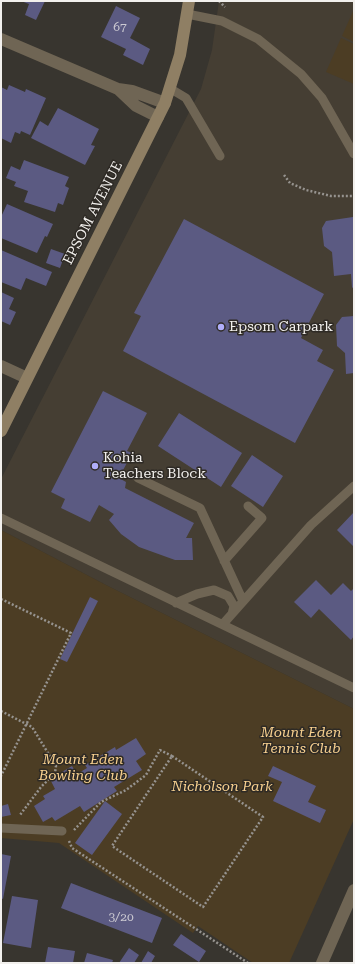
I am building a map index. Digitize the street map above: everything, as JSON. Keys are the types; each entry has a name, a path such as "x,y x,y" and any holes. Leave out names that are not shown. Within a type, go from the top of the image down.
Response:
{"street":[{"name":"EPSOM AVENUE","path":"1,431 165,103 171,89 180,55 189,1"},
{"path":"1,39 118,89 132,91 165,103"},
{"path":"118,89 136,106 158,117"},
{"path":"1,366 27,378"},
{"path":"322,963 354,890"}],"lane":[{"path":"187,14 222,21 258,38 301,74 322,98 354,154"},
{"path":"171,89 186,98 220,156"},
{"path":"138,478 200,508 243,602"},
{"path":"223,624 310,525 354,486"},
{"path":"224,561 262,518 248,506"},
{"path":"1,518 354,688"},
{"path":"176,603 197,594 214,590 228,596 234,606 232,614"},
{"path":"1,828 62,831"}],"path":[{"path":"284,175 290,183 306,190 331,196 354,196"},
{"path":"1,599 71,633 1,776"},
{"path":"1,710 32,727 56,766 55,773 41,787 19,817"},
{"path":"62,831 76,830 101,802 126,790 146,775 160,750 172,756 263,817 203,907 112,846 172,756"},
{"path":"62,831 68,837 72,848 248,963"}],"shaded area":[{"path":"219,1 354,1 354,709 106,585 1,530 1,479 201,89 212,50"}],"green space":[{"path":"354,9 354,42 342,36"},
{"path":"341,38 354,44 354,84 326,72"},
{"name":"Nicholson Park","path":"1,530 106,585 354,709 354,819 289,963 253,963 198,926 193,933 59,843 1,838"}],"building":[{"path":"21,1 45,1 36,20 25,15 29,4"},
{"path":"116,6 140,18 130,38 150,49 143,65 123,55 126,49 101,37"},
{"path":"9,85 25,92 26,89 46,98 30,135 21,131 20,134 15,132 11,143 1,138 1,87 7,90"},
{"path":"58,108 99,129 91,145 95,146 85,165 31,138 40,121 48,126"},
{"path":"24,160 69,177 65,186 69,188 63,205 58,203 55,212 24,202 28,191 14,186 16,182 6,178 11,166 20,170"},
{"path":"7,204 53,224 47,237 45,236 37,253 1,238 1,217"},
{"path":"353,217 354,290 352,287 351,274 334,276 332,252 324,246 322,228 326,221"},
{"name":"Epsom Carpark","path":"184,219 324,294 301,338 323,350 317,361 334,370 295,443 123,351 141,316 134,313"},
{"path":"51,249 65,254 60,268 46,263"},
{"path":"1,250 52,272 46,286 26,278 21,290 1,282"},
{"path":"1,292 14,298 9,309 16,312 10,325 1,321"},
{"path":"354,316 354,373 346,374 345,353 337,346 336,325 342,317"},
{"name":"Kohia Teachers Block","path":"103,391 147,413 127,451 132,453 119,478 126,482 125,488 194,523 186,538 192,538 193,560 175,560 139,547 121,534 109,520 114,514 99,505 90,522 61,508 65,499 51,492"},
{"path":"179,413 242,453 221,487 158,446"},
{"path":"252,455 283,476 263,507 231,486"},
{"path":"354,512 354,547 337,530"},
{"path":"316,580 331,595 343,583 351,591 354,588 354,636 351,640 319,609 311,618 294,602"},
{"path":"90,597 98,601 67,662 60,659"},
{"path":"136,738 146,754 136,761 142,770 114,787 117,791 84,812 80,806 55,821 52,817 43,822 34,806 45,799 43,796 55,789 50,779 72,766 77,774 87,768 85,765 115,747 116,750"},
{"path":"273,766 316,786 308,802 326,810 320,823 273,801 282,782 268,776"},
{"path":"105,801 122,814 92,855 75,843"},
{"path":"8,804 11,815 1,817 1,806"},
{"path":"1,854 11,856 3,899 1,898"},
{"path":"71,883 162,918 152,943 61,908"},
{"path":"12,896 38,900 31,948 3,943"},
{"path":"181,934 206,951 199,962 173,945"},
{"path":"48,947 75,951 73,963 45,963"},
{"path":"129,948 139,955 134,963 119,963"},
{"path":"148,951 155,956 151,963 141,963"},
{"path":"87,953 113,960 112,963 84,963"}],"place":[{"name":"Epsom Carpark","path":"221,327"},
{"name":"Kohia Teachers Block","path":"95,466"}],"park label":[{"name":"Mount Eden Tennis Club","path":"301,742"},
{"name":"Mount Eden Bowling Club","path":"83,768"}]}
